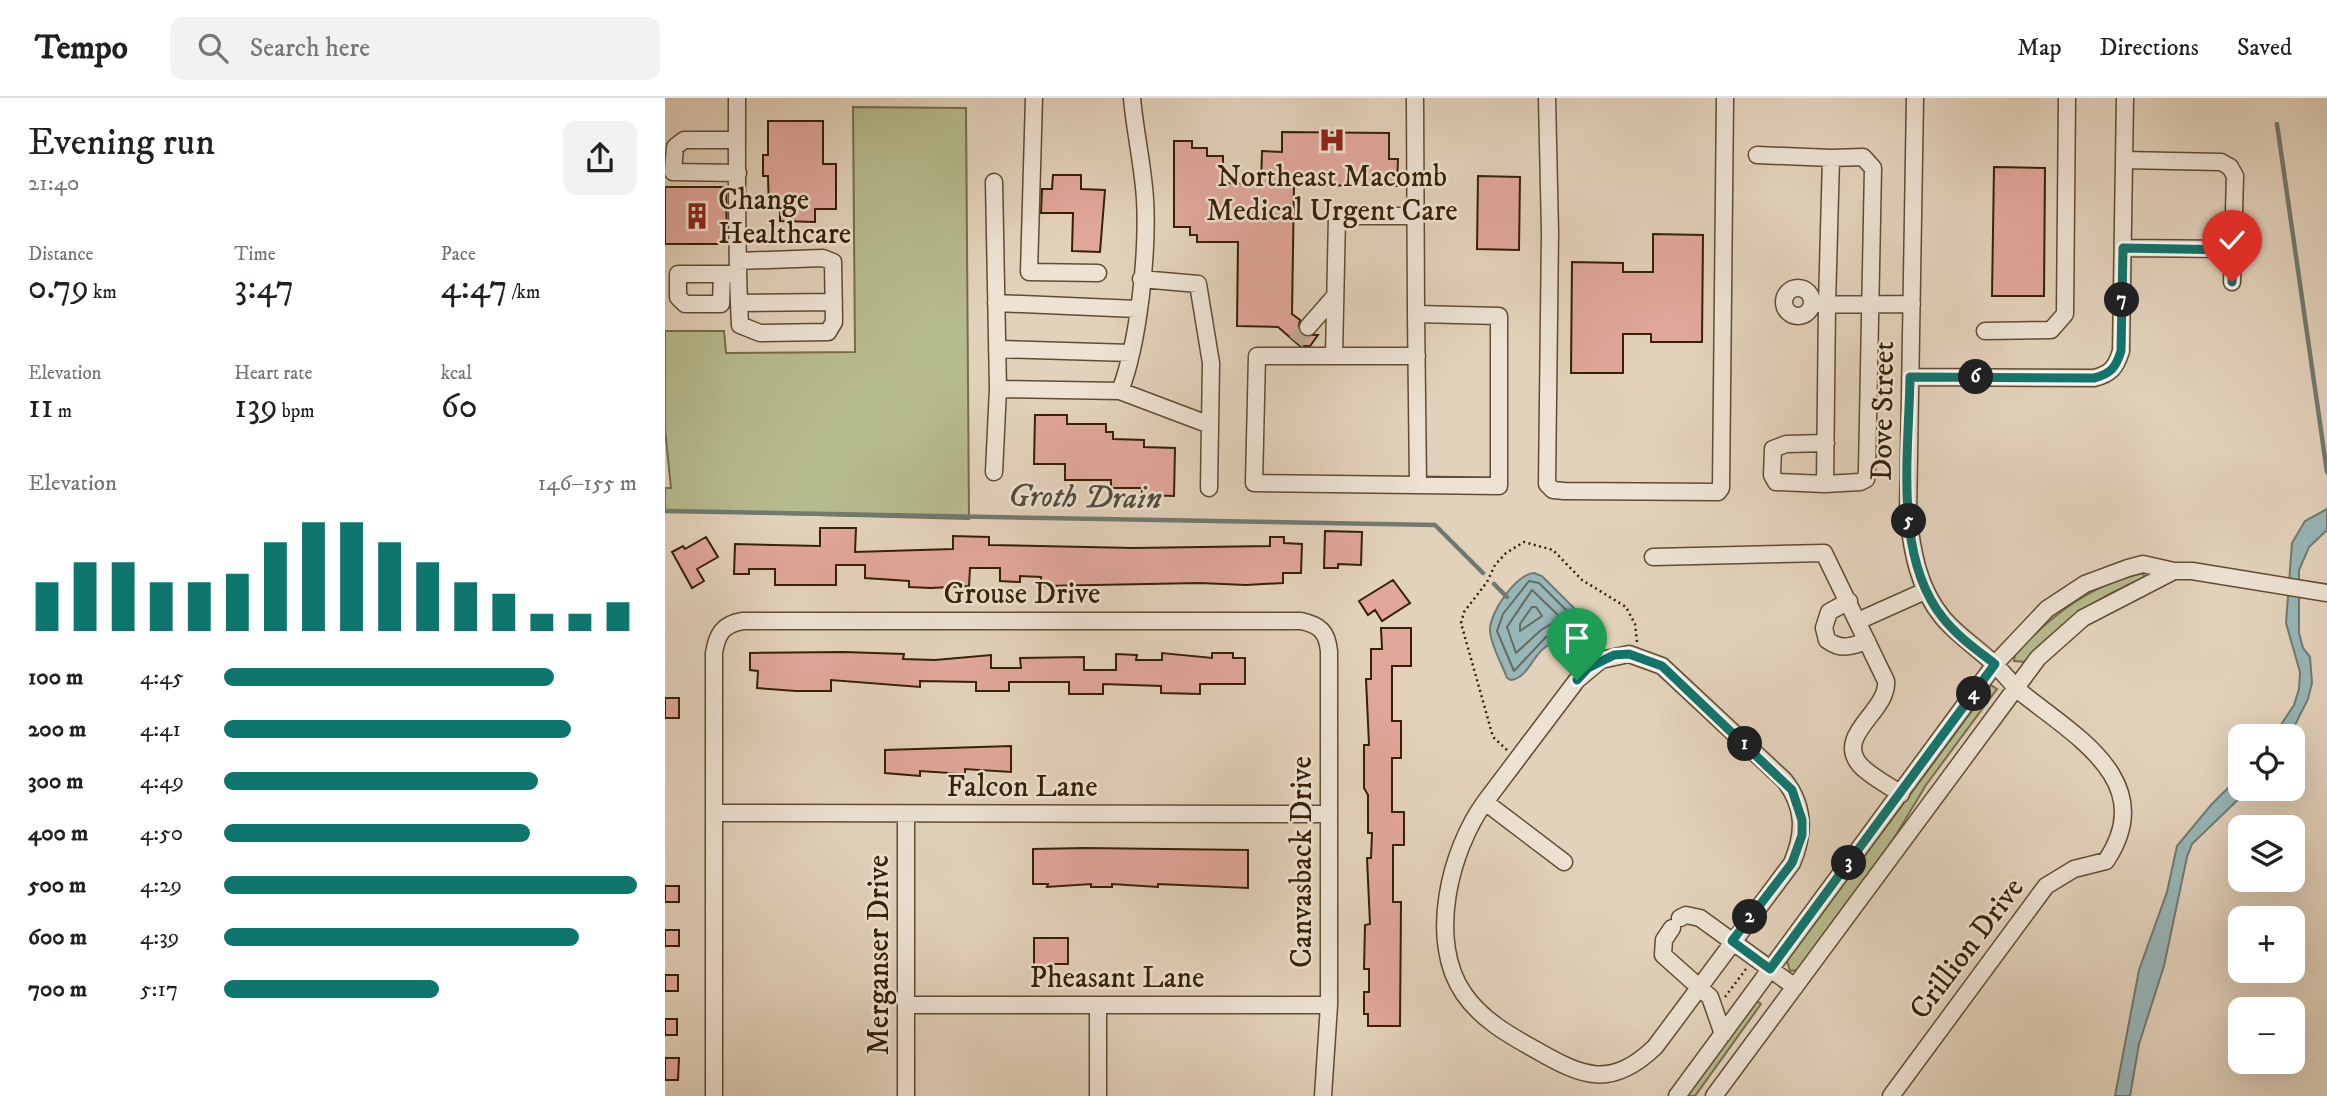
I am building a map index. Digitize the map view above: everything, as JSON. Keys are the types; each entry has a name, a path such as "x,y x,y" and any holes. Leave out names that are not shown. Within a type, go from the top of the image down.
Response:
{"street":[{"path":"732,270 823,258 833,262 834,322 828,331 760,333 740,325 739,303 732,270 738,173 737,98"},
{"path":"1034,98 1028,272 1098,273"},
{"path":"1120,391 1131,353 1141,279 1145,199 1132,98"},
{"path":"1415,98 1417,485"},
{"path":"1547,98 1551,232 1547,484 1553,490 1564,491 1719,492 1725,98"},
{"name":"Dove Street","path":"1915,98 1908,514 1915,561 1925,591 1943,618 1995,664 2014,688 2089,746 2114,780 2122,797 2123,828 2106,861"},
{"path":"1985,331 2051,330 2065,314 2067,98"},
{"path":"1910,377 2094,378 2108,375 2116,365 2121,351 2125,98"},
{"path":"737,141 684,140 675,147 673,172 738,173"},
{"path":"1757,155 1863,157 1873,167 1866,479 1860,482 1825,484 1776,482 1772,475 1773,449 1786,444 1826,443"},
{"path":"1825,484 1826,443 1819,304 1831,158"},
{"path":"2124,160 2221,162 2230,167 2235,176 2232,282"},
{"path":"994,181 998,388 994,472"},
{"path":"1334,356 1336,216 1417,216"},
{"path":"2123,248 2233,250"},
{"path":"1141,279 1198,284 1211,363 1209,488"},
{"path":"1308,327 1335,296"},
{"path":"739,303 834,302"},
{"path":"996,303 1137,309"},
{"path":"1819,304 1912,304"},
{"path":"1416,314 1499,316 1499,486 1254,483 1257,356 1296,349 1334,356 1417,356"},
{"path":"997,349 1131,353"},
{"path":"998,388 1120,391 1210,425"},
{"path":"1653,557 1824,553 1886,681 1887,692 1856,734 1855,755 1860,765 1901,794"},
{"path":"1677,1096 1995,664 2047,609 2085,584 2143,565 2323,592"},
{"path":"1714,1096 2014,688 2052,644 2083,618 2174,571"},
{"path":"1858,621 1925,591"},
{"path":"1849,601 1829,612 1824,628 1827,640 1837,647 1848,648 1867,641"},
{"name":"Grouse Drive","path":"715,813 714,653 716,639 731,622 1301,621 1322,628"},
{"name":"Canvasback Drive","path":"1322,628 1329,651 1329,1005 1323,1096"},
{"path":"1629,654 1662,666 1784,780 1798,803 1802,835 1792,863 1732,941 1655,1048 1630,1068 1598,1076 1569,1069 1485,1018 1462,992 1455,976 1449,957 1447,899 1454,859 1473,819 1588,668 1614,655 1629,654"},
{"path":"1485,802 1564,862"},
{"path":"714,1096 715,813"},
{"name":"Falcon Lane","path":"715,813 1329,814"},
{"name":"Merganser Drive","path":"906,814 906,1096"},
{"name":"Crillion Drive","path":"1891,1096 2046,886 2074,869 2106,861"},
{"path":"1723,1034 1710,998 1700,985 1663,955 1664,940 1676,923 1686,915 1700,918 1795,987"},
{"name":"Pheasant Lane","path":"906,1005 1329,1005"},
{"path":"1098,1006 1098,1096"}],"path":[{"path":"1512,754 1493,737 1461,623 1464,612 1506,553 1524,541 1553,550 1582,580 1626,607 1635,624 1638,647"},
{"path":"1721,1003 1748,966"}],"green space":[{"path":"853,107 966,108 969,519 665,511 665,488 671,488 665,429 665,331 724,331 726,353 855,352"},
{"path":"2143,573 2145,578 2095,602 2065,623 2025,662 2014,661 2015,653 2043,626 2073,603 2106,585"},
{"path":"1991,685 1997,689 1926,785 1893,840 1797,970 1790,971 1787,961"},
{"path":"1757,1001 1761,1004 1695,1096 1687,1096"}],"water":[{"path":"2327,509 2327,530 2309,547 2299,570 2299,633 2303,648 2310,657 2312,683 2308,699 2296,724 2282,724 2294,705 2299,689 2300,672 2286,623 2292,543 2305,521"},
{"path":"1534,573 1542,576 1585,619 1578,628 1543,649 1521,676 1511,680 1507,678 1495,649 1490,631 1491,623 1499,605 1512,587 1519,580"},
{"path":"2228,788 2228,801 2237,801 2192,844 2164,966 2139,1044 2130,1096 2115,1096 2139,970 2167,892 2177,846"}],"building":[{"path":"768,121 823,121 823,164 836,164 836,209 815,209 815,222 780,221 780,210 769,210 768,176 763,176 763,155 768,155"},
{"path":"1282,132 1389,133 1389,159 1398,159 1397,186 1294,185 1292,314 1300,320 1298,330 1302,335 1318,335 1310,346 1300,346 1278,327 1237,326 1238,242 1197,242 1197,235 1190,235 1190,227 1174,227 1174,141 1192,141 1192,148 1207,148 1207,156 1223,156 1223,183 1261,184 1262,151 1282,152"},
{"path":"1994,167 2045,168 2044,296 1992,296"},
{"path":"1053,175 1081,175 1081,189 1105,190 1100,252 1072,251 1073,213 1041,213 1042,189 1052,189"},
{"path":"1478,176 1520,177 1519,250 1477,249"},
{"name":"Change Healthcare","path":"665,187 726,187 727,244 665,244"},
{"path":"1653,234 1703,235 1702,342 1651,342 1651,334 1623,334 1623,373 1571,373 1572,262 1623,263 1623,272 1653,272"},
{"path":"1035,415 1067,415 1067,424 1106,424 1106,432 1113,432 1113,439 1144,440 1144,447 1175,448 1174,496 1142,495 1142,488 1111,488 1111,480 1065,480 1065,464 1034,464"},
{"path":"820,528 856,528 855,552 953,549 953,536 989,537 989,545 1133,548 1270,546 1270,537 1284,537 1284,543 1302,544 1301,573 1283,573 1283,583 1246,585 1200,583 1041,586 1041,577 1020,576 1020,582 1000,581 1000,568 970,568 969,586 931,588 909,587 909,581 865,578 865,565 836,565 836,585 775,585 775,569 749,569 749,574 734,574 735,544 820,546"},
{"path":"1325,531 1362,532 1361,565 1338,564 1338,568 1324,568"},
{"path":"706,537 718,557 697,569 704,581 692,588 672,552 683,546 685,549"},
{"path":"1393,580 1410,603 1382,621 1375,610 1368,615 1359,601"},
{"path":"1381,628 1411,628 1411,666 1392,666 1392,721 1401,721 1401,758 1392,758 1392,812 1404,812 1404,845 1393,845 1393,902 1401,902 1400,1026 1368,1026 1368,1014 1364,1014 1364,992 1369,992 1369,969 1364,969 1365,925 1370,924 1367,858 1371,858 1372,833 1368,833 1368,795 1364,788 1364,745 1369,745 1366,679 1371,679 1371,649 1382,649"},
{"path":"750,653 904,654 903,659 935,660 991,655 991,668 1021,668 1020,658 1084,657 1084,670 1116,670 1116,654 1137,655 1136,660 1162,660 1162,653 1212,658 1212,653 1233,653 1233,658 1245,658 1245,684 1200,684 1200,694 1161,693 1161,686 1103,684 1103,694 1069,694 1069,682 1009,682 1009,691 976,691 976,682 920,681 920,687 831,680 831,691 796,691 757,688 758,671 750,670"},
{"path":"665,698 679,698 679,718 665,718"},
{"path":"1011,746 1011,772 965,769 965,774 920,771 920,776 885,773 885,750"},
{"path":"1033,849 1248,850 1248,888 1158,884 1158,887 1112,884 1112,887 1091,887 1091,884 1047,887 1048,884 1033,884"},
{"path":"665,886 679,886 679,902 665,902"},
{"path":"665,930 679,930 679,946 665,946"},
{"path":"1034,938 1068,938 1068,964 1049,964 1049,970 1034,970"},
{"path":"665,975 678,975 678,991 665,991"},
{"path":"665,1019 677,1019 677,1035 665,1035"},
{"path":"665,1058 679,1058 678,1080 665,1080"}],"waterway":[{"path":"2277,124 2327,472"},
{"name":"Groth Drain","path":"665,511 1435,525 1483,573"},
{"name":"Groth Drain","path":"1494,584 1507,597"}],"tunnel":[{"path":"1296,342 1308,327"}],"place":[{"name":"Northeast Macomb Medical Urgent Care","path":"1332,140"},
{"name":"Change Healthcare","path":"697,216"}],"route":[{"path":"1577,680 1588,668 1614,655 1629,654 1662,666 1792,790 1802,820 1798,849 1792,863 1732,941 1770,969 1995,664 1943,618 1925,591 1919,576 1908,514 1910,377 2094,378 2108,375 2116,365 2121,351 2123,248 2233,250 2232,282"}]}
